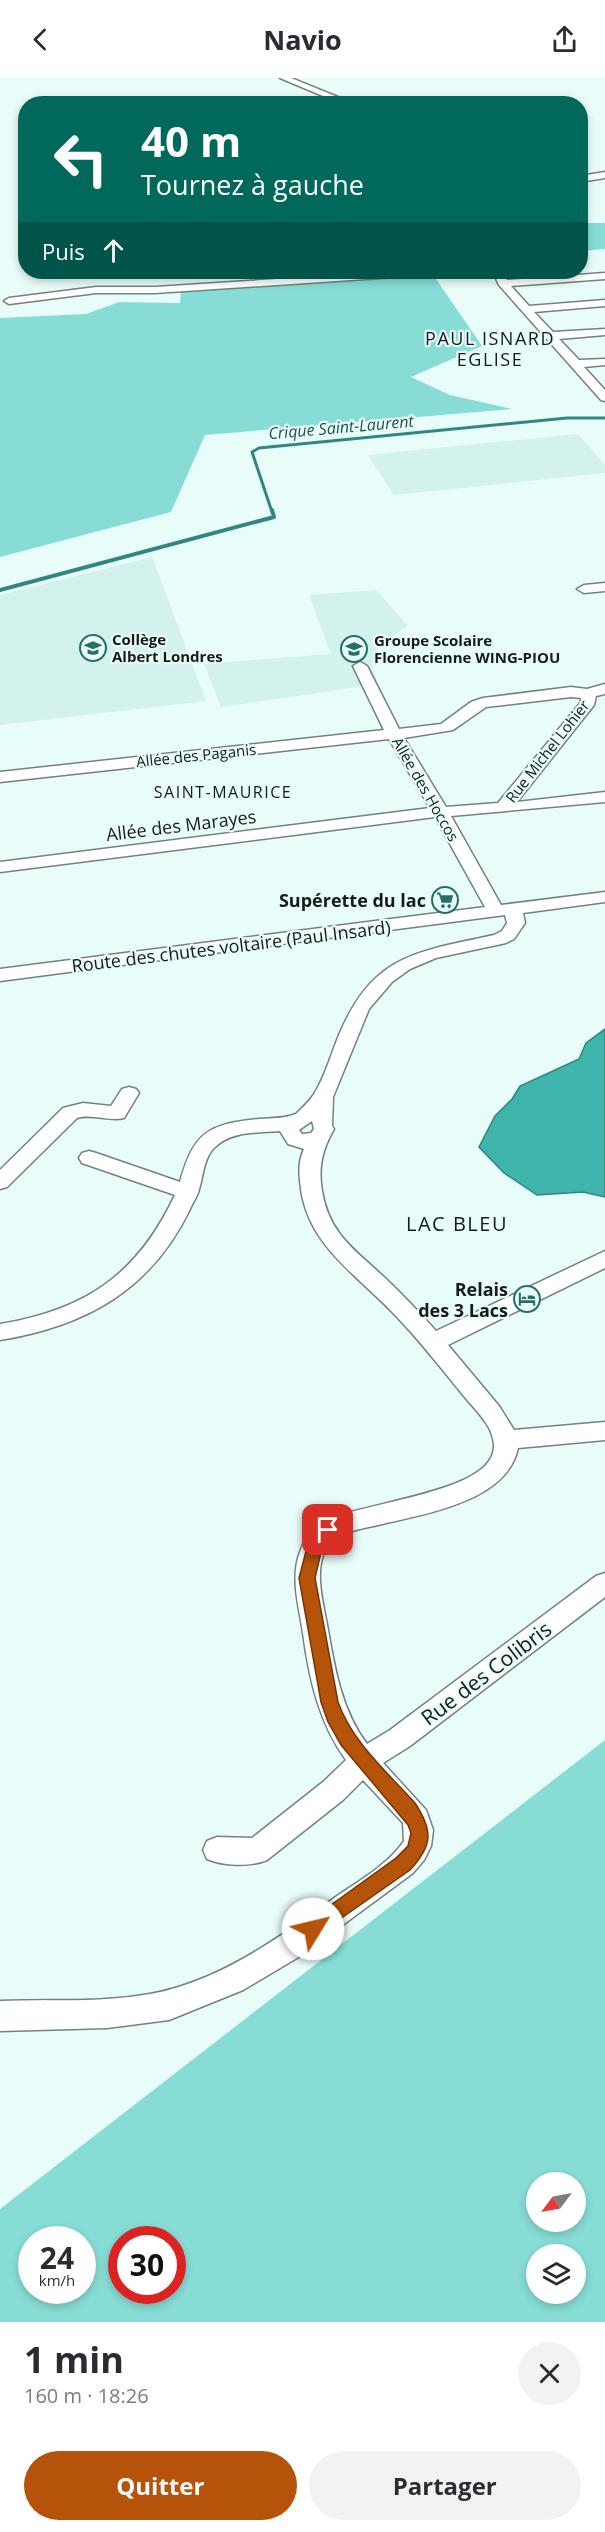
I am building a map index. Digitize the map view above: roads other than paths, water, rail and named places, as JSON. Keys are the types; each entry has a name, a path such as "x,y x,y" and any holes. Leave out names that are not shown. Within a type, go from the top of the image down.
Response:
{"street":[{"path":"284,78 330,96"},
{"path":"588,178 605,175"},
{"path":"588,277 605,276"},
{"path":"9,301 96,290 154,291 325,279"},
{"path":"501,279 605,398"},
{"path":"503,283 561,279"},
{"path":"526,309 605,303"},
{"path":"551,336 605,332"},
{"path":"577,364 605,362"},
{"path":"584,589 604,588"},
{"name":"Allée des Hoccos","path":"360,666 393,733 439,812 504,910"},
{"name":"Allée des Paganis","path":"0,777 449,727 457,724 470,709 483,703 571,692 588,694 605,689"},
{"name":"Rue Michel Lohier","path":"503,808 589,702 588,694"},
{"name":"Allée des Marayes","path":"0,867 439,812 503,808 605,796"},
{"name":"Route des chutes voltaire (Paul Insard)","path":"0,975 605,897"},
{"path":"0,2016 125,2012 168,2006 197,1995 254,1968 295,1942 403,1864 416,1850 420,1833 417,1822 409,1809 364,1761 336,1722 330,1702 307,1578 316,1541 328,1530 345,1523 451,1495 480,1482 497,1468 506,1450 506,1440 488,1409 434,1342 324,1229 318,1218 314,1199 305,1135 323,1098 360,1007 385,978 404,965 459,946 482,944 508,935 516,924 504,910"},
{"path":"459,946 469,929 467,915"},
{"path":"0,1182 70,1113 83,1109 117,1113 129,1094"},
{"path":"0,1332 20,1330 66,1314 125,1281 146,1262 163,1240 188,1192 199,1152 211,1138 228,1130 264,1128 305,1135"},
{"path":"89,1158 188,1192"},
{"path":"434,1342 605,1259"},
{"path":"506,1440 605,1431"},
{"name":"Rue des Colibris","path":"217,1850 257,1851 333,1791 364,1761 400,1738 605,1584"}],"waterway":[{"name":"Crique Saint-Laurent","path":"272,512 252,452 259,448 567,418 605,418"},
{"name":"Crique Saint-Laurent","path":"0,590 274,517 272,510"}],"place":[{"name":"Collège Albert Londres","path":"93,648"},
{"name":"Groupe Scolaire Florencienne WING-PIOU","path":"354,649"},
{"name":"Supérette du lac","path":"445,900"},
{"name":"Relais des 3 Lacs","path":"527,1299"}],"district":[{"name":"PAUL ISNARD EGLISE","path":"490,348"},
{"name":"SAINT-MAURICE","path":"223,792"},
{"name":"LAC BLEU","path":"457,1223"}]}
